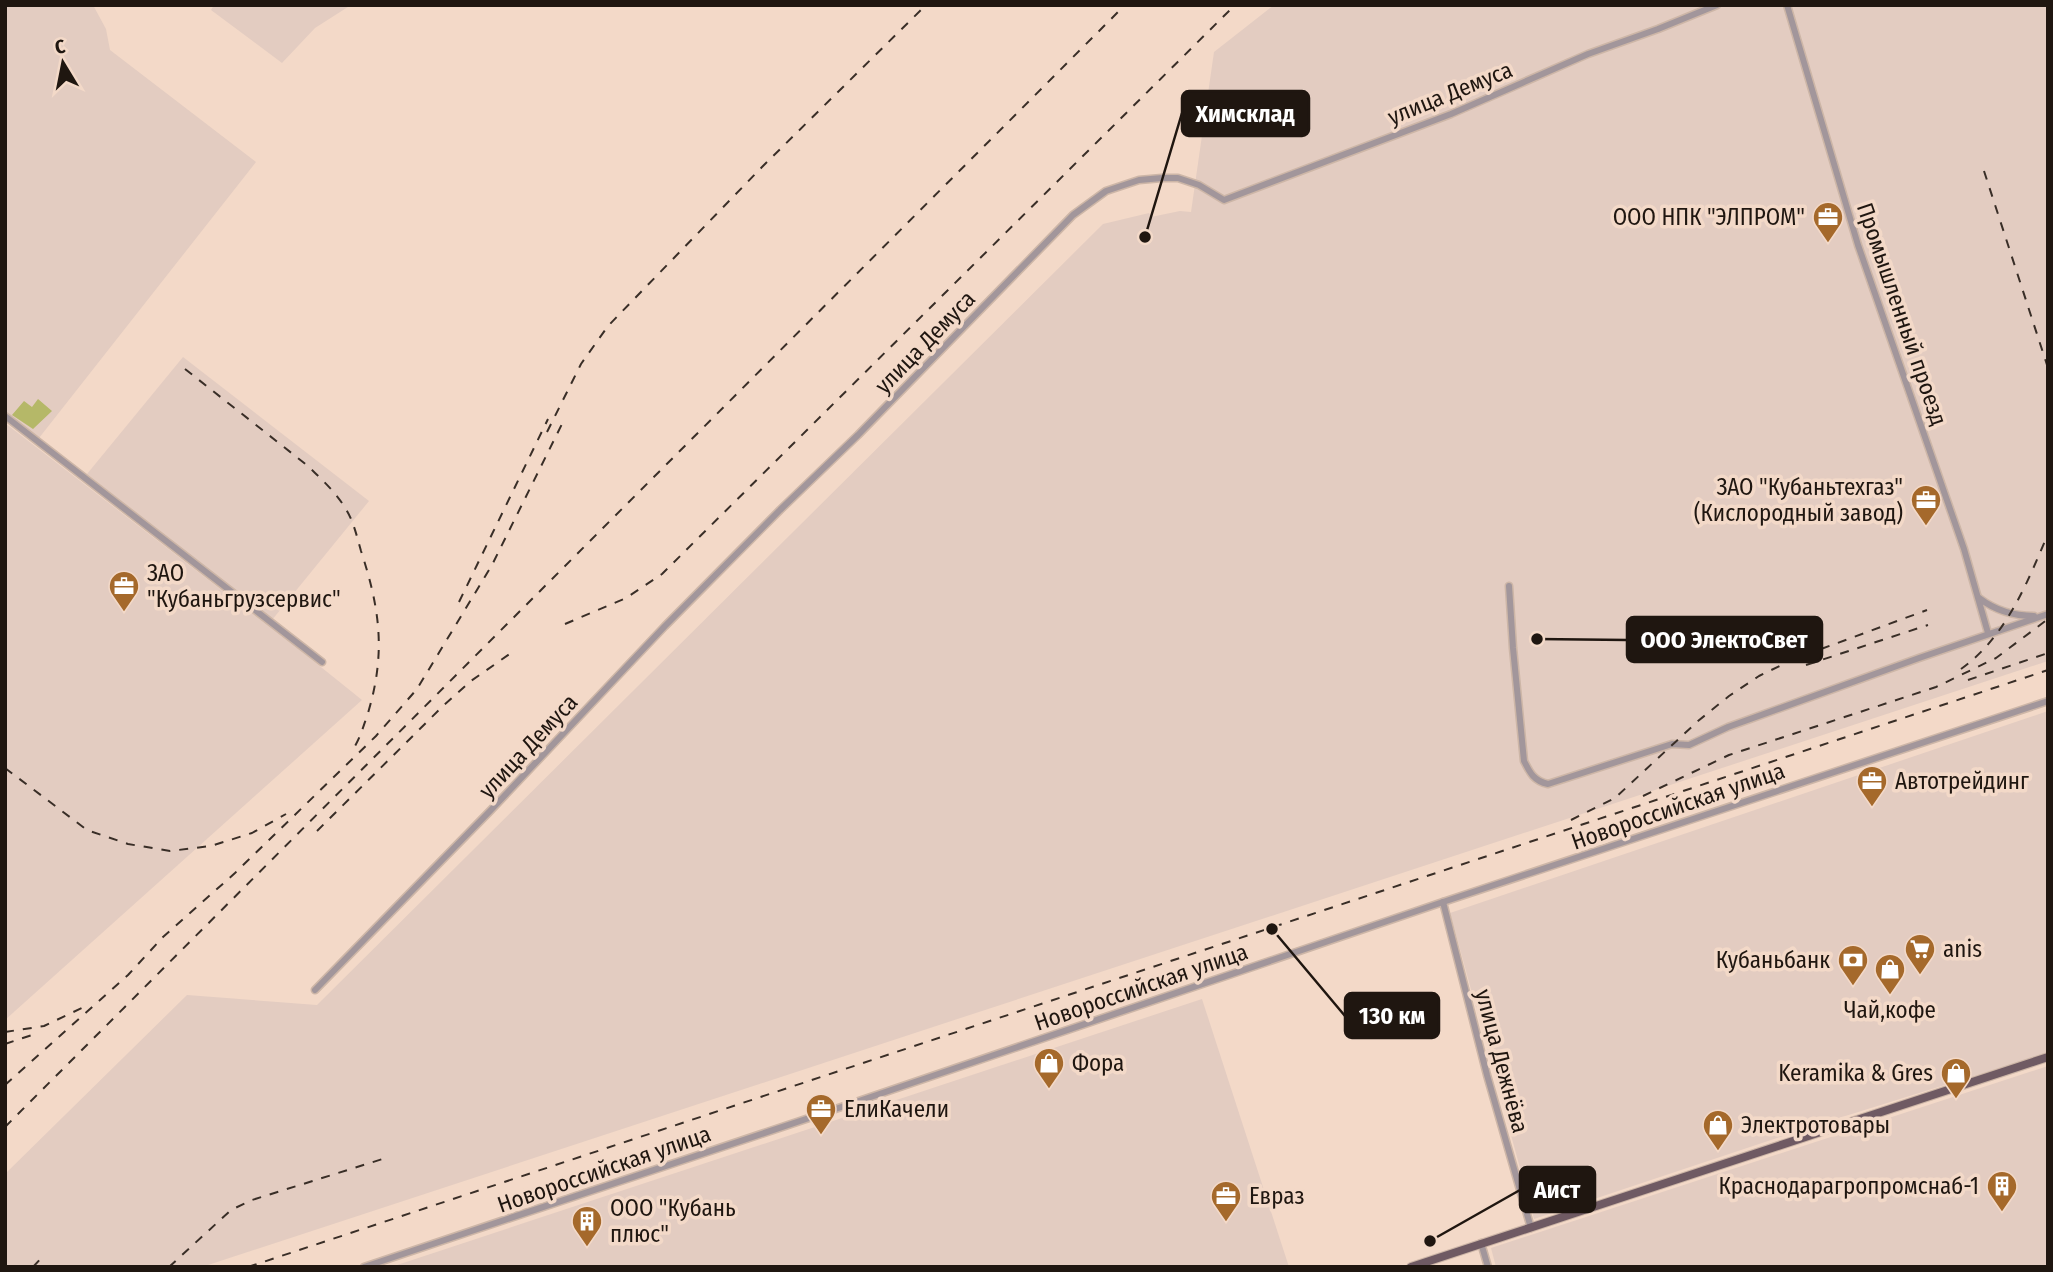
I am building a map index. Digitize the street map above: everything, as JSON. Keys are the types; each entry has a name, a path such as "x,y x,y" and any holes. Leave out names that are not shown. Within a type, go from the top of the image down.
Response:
{"main road":[{"path":"1413,1267 2048,1059"}],"street":[{"name":"улица Демуса","path":"315,990 665,626 858,435 1073,215 1106,191 1139,180 1178,178 1199,185 1224,201 1451,114 1587,54 1717,5"},
{"name":"Промышленный проезд","path":"1787,5 1858,245 1964,549 1988,634"},
{"path":"5,416 322,662"},
{"path":"1509,586 1524,761 1532,776 1539,782 1548,784 1672,744 1689,745 1728,727 2045,615"},
{"path":"1978,597 1992,608 2010,614 2045,615"},
{"name":"Новороссийская улица","path":"364,1267 1443,902 2048,701"},
{"name":"улица Дежнёва","path":"1443,902 1490,1087 1530,1227"},
{"path":"1481,1243 1488,1267"}],"shaded area":[{"path":"5,5 93,5 106,29 110,50 256,162 39,438 5,411"},
{"path":"214,5 351,5 315,28 282,63 211,10"},
{"path":"1274,5 2048,5 2048,661 202,1267 5,1267 5,1174 187,995 317,1005 1103,224 1149,213 1151,217 1180,211 1191,212 1214,52"},
{"path":"183,357 369,501 272,620 87,474"},
{"path":"5,423 362,700 5,1020"},
{"path":"2048,711 2048,1053 1810,1127 1534,1219 1450,913"},
{"path":"1202,999 1289,1267 391,1267"},
{"path":"2048,1066 2048,1267 1496,1267 1491,1248"}],"green space":[{"path":"38,399 52,411 33,429 12,415 24,401 32,407"}],"railway":[{"path":"547,432 581,364 608,326 762,167 926,5"},
{"path":"5,1127 1125,5"},
{"path":"565,624 626,598 662,574 1235,5"},
{"path":"1984,171 2048,368"},
{"path":"185,369 308,466 339,498 352,520 373,592 379,651 368,713 351,752"},
{"path":"459,602 548,419"},
{"path":"5,1085 128,975 163,937 235,873 376,736 417,689 492,565 563,422"},
{"path":"1961,669 1977,656 2003,625 2023,590 2048,534"},
{"path":"1571,820 1615,798 1698,721 1759,676 1794,659 1927,610"},
{"path":"1643,796 1729,755 1936,687 1996,658 2048,619"},
{"path":"1806,665 1928,625"},
{"path":"317,831 443,706 471,681 511,653"},
{"path":"1968,680 2048,653"},
{"path":"248,1267 2048,670"},
{"path":"5,768 87,830 128,844 170,851 211,846 252,833 286,814"},
{"path":"5,1032 44,1026 86,1006"},
{"path":"5,1044 38,1033"},
{"path":"169,1267 231,1210 252,1200 389,1157"},
{"path":"33,1267 44,1255"}],"place":[{"name":"Химсклад","path":"1145,237"},
{"name":"ООО НПК \"ЭЛПРОМ\"","path":"1828,244"},
{"name":"ЗАО \"Кубаньтехгаз\" (Кислородный завод)","path":"1926,527"},
{"name":"ЗАО \"Кубаньгрузсервис\"","path":"124,613"},
{"name":"ООО ЭлектоСвет","path":"1537,639"},
{"name":"Автотрейдинг","path":"1872,808"},
{"name":"130 км","path":"1272,929"},
{"name":"anis","path":"1920,976"},
{"name":"Кубаньбанк","path":"1853,987"},
{"name":"Чай,кофе","path":"1890,996"},
{"name":"Фора","path":"1049,1090"},
{"name":"Keramika & Gres","path":"1956,1100"},
{"name":"ЕлиКачели","path":"821,1136"},
{"name":"Электротовары","path":"1718,1152"},
{"name":"Краснодарагропромснаб-1","path":"2002,1213"},
{"name":"Евраз","path":"1226,1223"},
{"name":"Аист","path":"1430,1241"},
{"name":"ООО \"Кубань плюс\"","path":"587,1248"}]}
